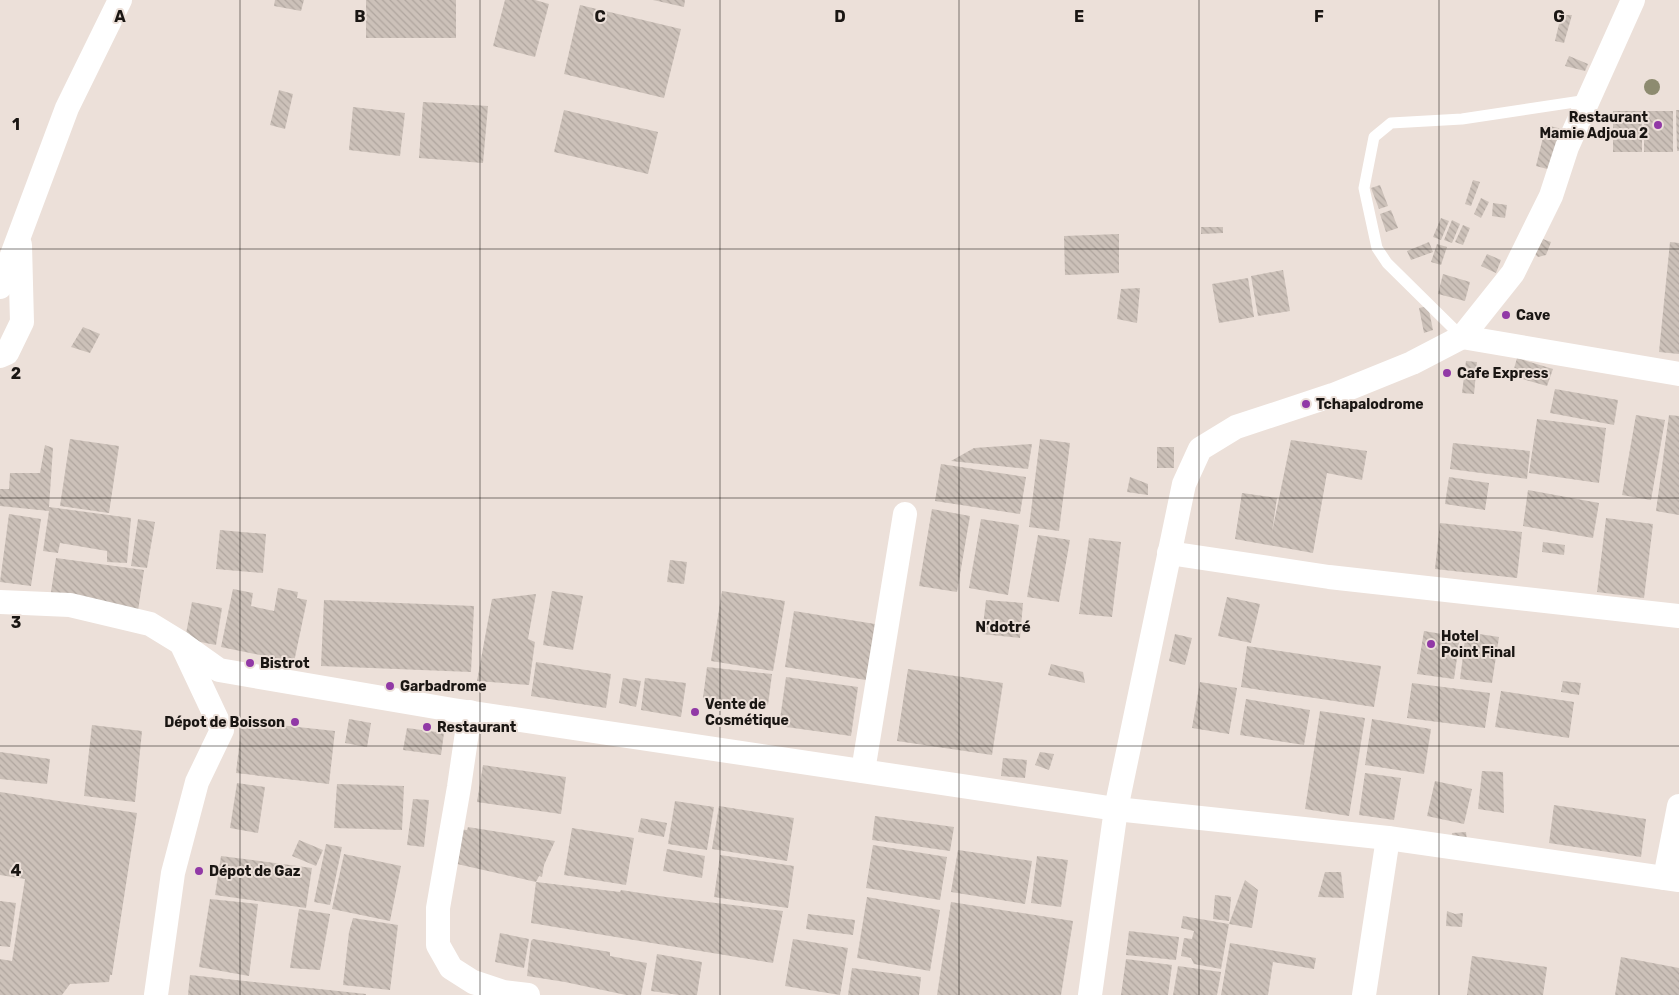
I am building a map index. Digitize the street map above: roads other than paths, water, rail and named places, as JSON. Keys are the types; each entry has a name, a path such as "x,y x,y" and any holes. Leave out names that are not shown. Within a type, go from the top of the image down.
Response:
{"street":[{"path":"0,287 67,108 120,0"},
{"path":"1090,995 1116,809 1184,484 1200,449 1236,428 1333,395 1404,367 1462,336 1513,272 1551,196 1567,147 1632,0"},
{"path":"0,356 7,353 22,322 20,233"},
{"path":"1462,336 1679,374"},
{"path":"863,771 904,514"},
{"path":"1169,553 1329,577 1679,616"},
{"path":"0,602 70,605 150,624 219,670 470,712 1116,809 1388,838 1672,879 1679,806"},
{"path":"156,995 173,873 197,782 222,730 181,643"},
{"path":"470,712 438,908 438,945 451,968 473,982 503,992 528,995"},
{"path":"1364,995 1388,838"}],"lane":[{"path":"1462,336 1387,263 1376,248 1364,188 1374,137 1391,123 1462,119 1588,100"}],"place":[{"name":"Restaurant Mamie Adjoua 2","path":"1658,125"},
{"name":"Cave","path":"1506,315"},
{"name":"Cafe Express","path":"1447,373"},
{"name":"Tchapalodrome","path":"1306,404"},
{"name":"Hotel Point Final","path":"1431,644"},
{"name":"Bistrot","path":"250,663"},
{"name":"Garbadrome","path":"390,686"},
{"name":"Vente de Cosmétique","path":"695,712"},
{"name":"Dépot de Boisson","path":"295,722"},
{"name":"Restaurant","path":"427,727"},
{"name":"Dépot de Gaz","path":"199,871"}],"district":[{"name":"N’dotré","path":"1003,627"}]}
